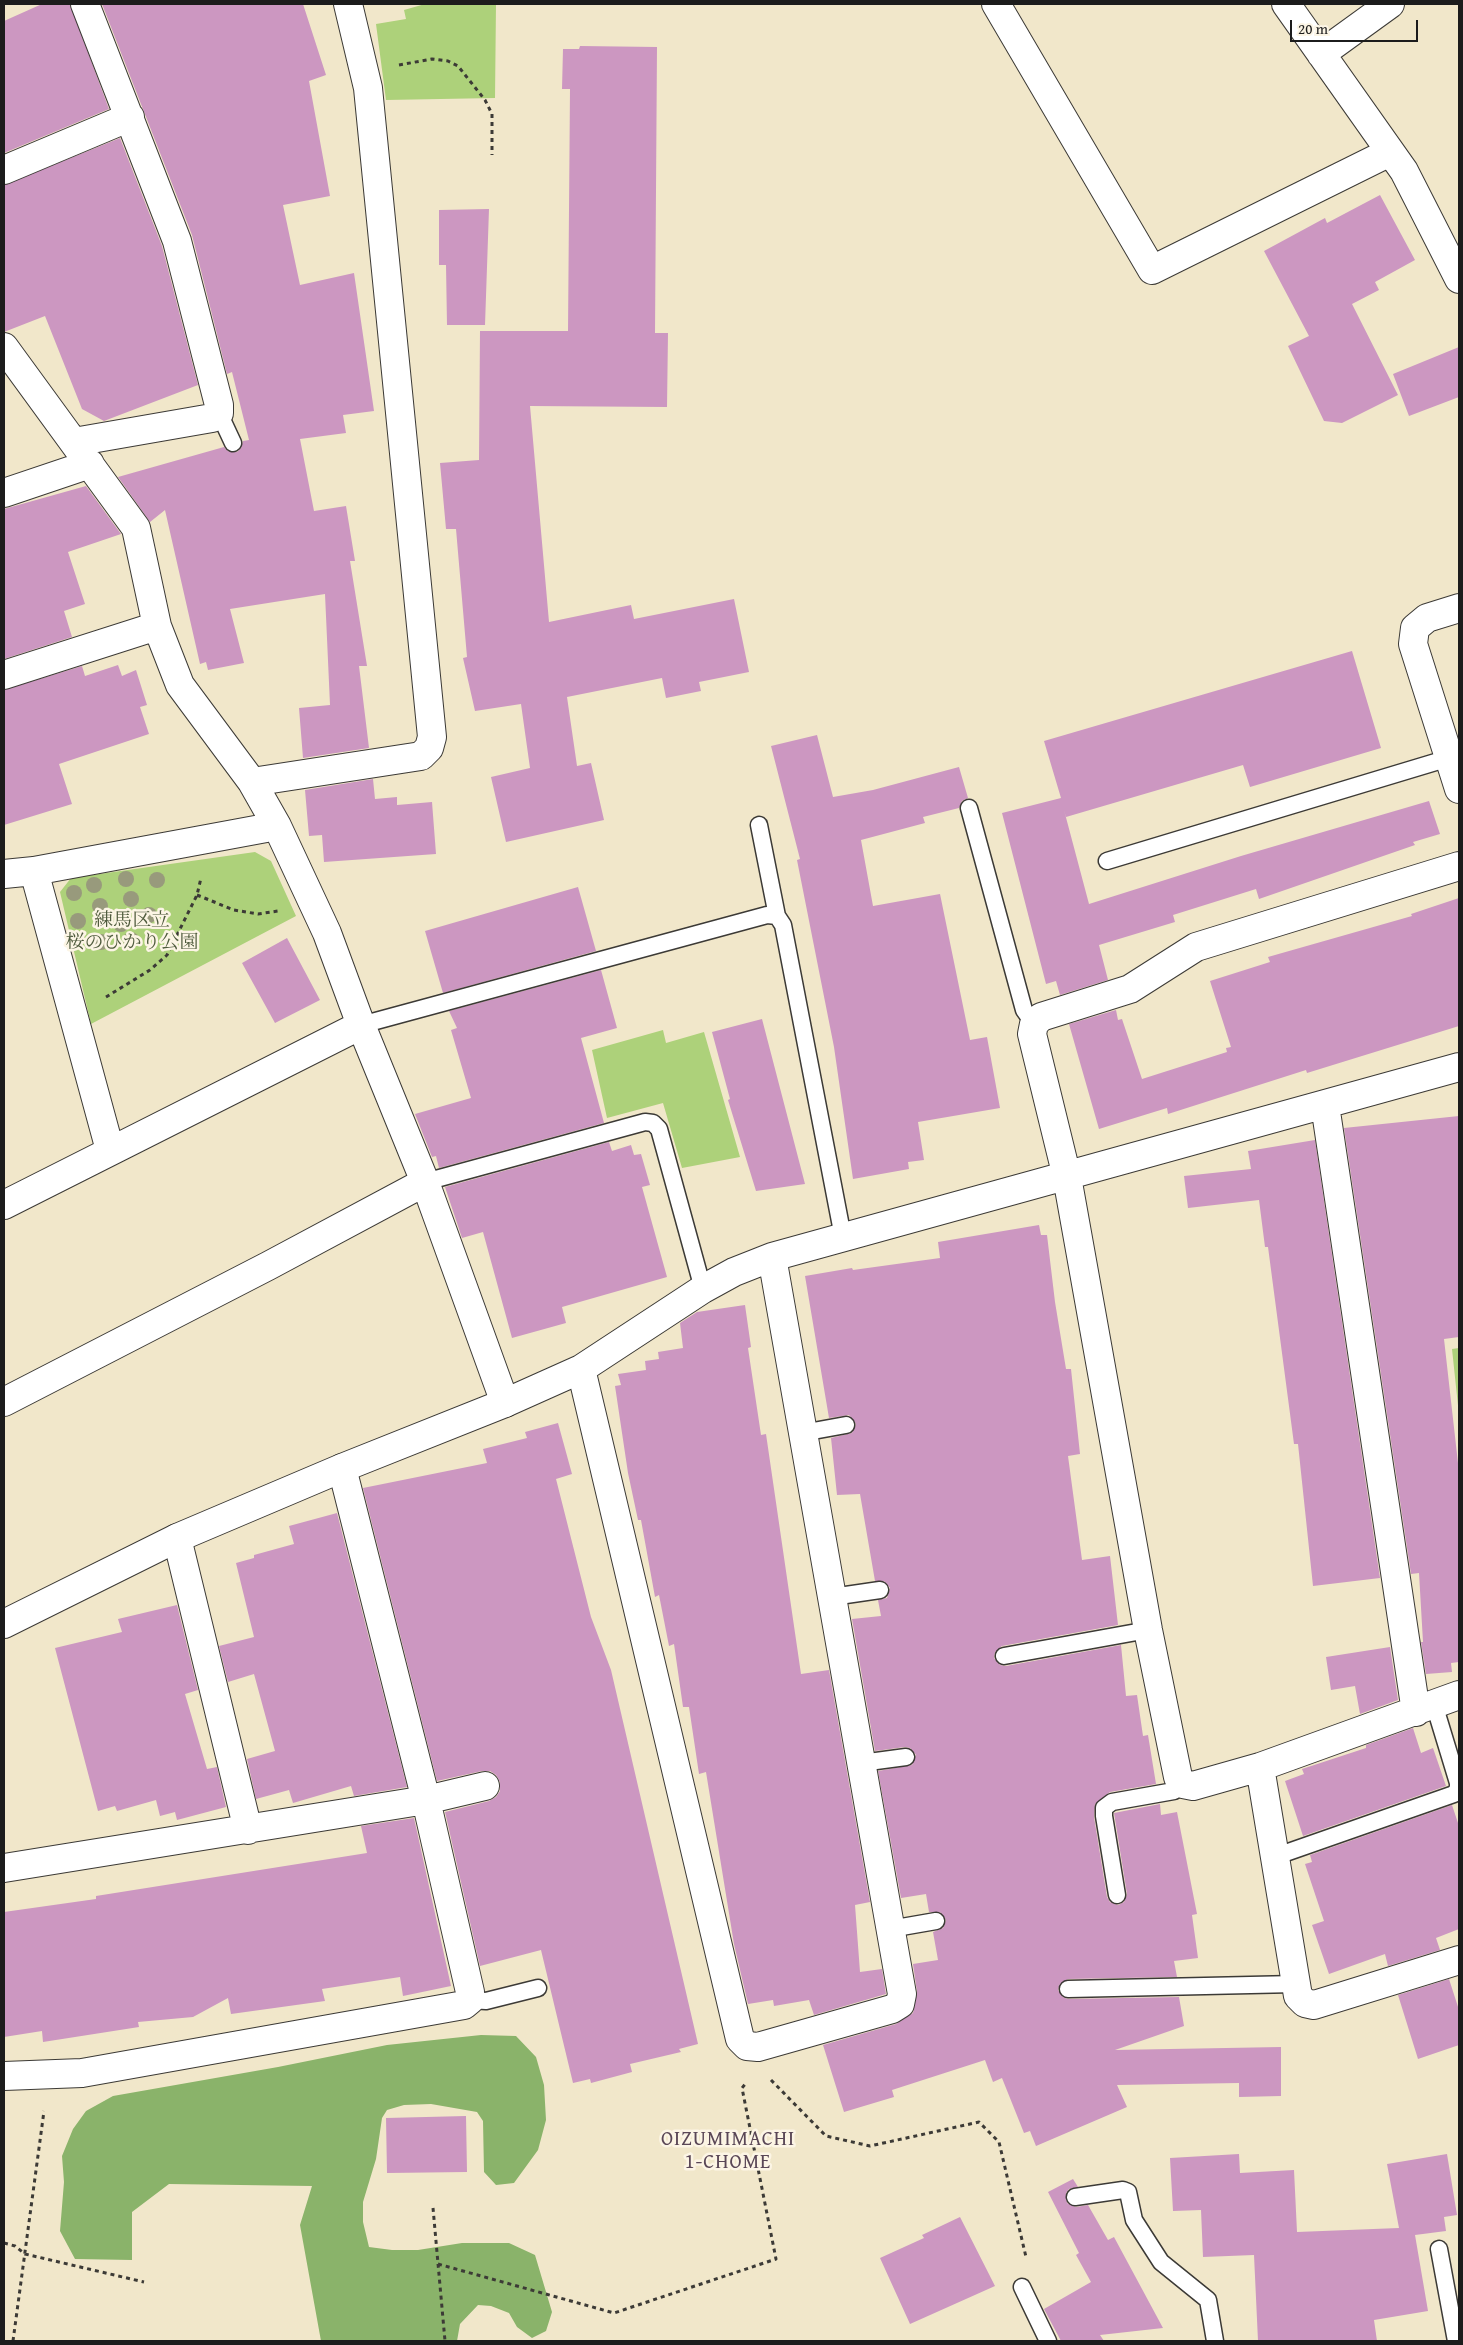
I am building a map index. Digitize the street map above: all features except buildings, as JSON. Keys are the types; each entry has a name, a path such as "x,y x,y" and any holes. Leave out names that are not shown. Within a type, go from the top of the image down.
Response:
{"street":[{"path":"74,442 212,418 219,413 219,405 177,241 85,4"},
{"path":"252,782 421,756 429,748 432,737 368,88 348,4"},
{"path":"996,4 1152,270 1390,152"},
{"path":"1286,4 1404,171 1459,279"},
{"path":"1321,54 1390,4"},
{"path":"4,170 130,116"},
{"path":"4,346 136,528 157,626 180,684 252,782 277,826 327,933 361,1025 425,1182 504,1403"},
{"path":"4,493 90,464"},
{"path":"1459,608 1427,618 1415,628 1413,644 1459,789"},
{"path":"4,676 157,626"},
{"path":"4,874 34,871 277,826"},
{"path":"1459,866 1196,947 1130,989 1041,1017 1034,1024 1032,1034 1067,1177 1148,1630 1178,1777 1183,1784 1192,1786 1260,1767 1459,1695"},
{"path":"34,871 110,1150"},
{"path":"4,1205 361,1025"},
{"path":"4,1624 177,1538 342,1468 504,1403 581,1369 703,1289 734,1272 772,1257 1067,1177 1459,1067"},
{"path":"1325,1105 1425,1708"},
{"path":"4,1402 268,1266 425,1182"},
{"path":"581,1369 740,2039 747,2046 758,2047 892,2009 900,2004 902,1994 772,1257"},
{"path":"4,2076 82,2074 464,2005 470,2000 470,1992 426,1800 342,1468"},
{"path":"177,1538 248,1830"},
{"path":"1260,1767 1298,1996 1305,2003 1314,2005 1459,1960"},
{"path":"4,1868 426,1800 485,1786"}],"lane":[{"path":"219,413 233,443"},
{"path":"1107,861 1449,758"},
{"path":"969,808 1024,1010 1034,1024"},
{"path":"759,825 777,916 783,925 843,1237"},
{"path":"361,1025 767,914 777,916"},
{"path":"425,1182 645,1122 654,1123 659,1129 703,1289"},
{"path":"802,1433 846,1425"},
{"path":"832,1598 880,1590"},
{"path":"1004,1656 1148,1630"},
{"path":"1274,1857 1454,1794 1458,1789 1458,1783 1425,1708"},
{"path":"861,1763 906,1757"},
{"path":"1117,1895 1104,1808 1112,1802 1174,1791 1183,1784"},
{"path":"890,1929 936,1922"},
{"path":"1068,1989 1296,1984"},
{"path":"470,2000 486,2001 538,1988"},
{"path":"1075,2197 1123,2190 1128,2192 1134,2220 1161,2262 1208,2300 1215,2341"},
{"path":"1439,2249 1456,2341"},
{"path":"1022,2287 1048,2341"}],"path":[{"path":"364,72 432,59 448,61 458,66 485,100 492,114 492,156"},
{"path":"73,1015 123,988 150,970 167,955 197,895 202,873 199,852 194,842"},
{"path":"197,895 234,910 258,914 276,912 308,894"},
{"path":"13,2341 49,2076"},
{"path":"772,2080 826,2136 870,2146 979,2122 999,2142 1028,2266"},
{"path":"438,2264 614,2313 776,2259 742,2088"},
{"path":"433,2208 445,2341"},
{"path":"4,2243 15,2246 25,2254 144,2282"}],"green space":[{"path":"425,4 496,4 495,98 386,100 376,24 406,19 404,10"},
{"name":"練馬区立 桜のひかり公園","path":"255,852 271,861 296,916 91,1024 60,892 71,878"},
{"path":"663,1030 666,1043 704,1032 740,1157 682,1168 663,1103 607,1118 592,1050"},
{"path":"1459,1348 1459,1415 1452,1349"},
{"path":"481,2035 516,2036 536,2057 544,2085 546,2120 538,2150 514,2183 496,2185 484,2172 483,2121 477,2112 431,2104 404,2105 387,2110 382,2118 376,2159 363,2202 363,2222 369,2247 392,2250 418,2250 462,2243 509,2243 535,2255 552,2312 546,2331 532,2338 517,2327 509,2313 491,2306 478,2305 460,2324 457,2341 321,2341 300,2225 312,2186 169,2184 132,2212 132,2260 75,2259 60,2231 64,2182 62,2156 73,2129 86,2111 113,2096 278,2067 387,2045"}],"district":[{"name":"OIZUMIMACHI 1-CHOME","path":"728,2152"}]}
